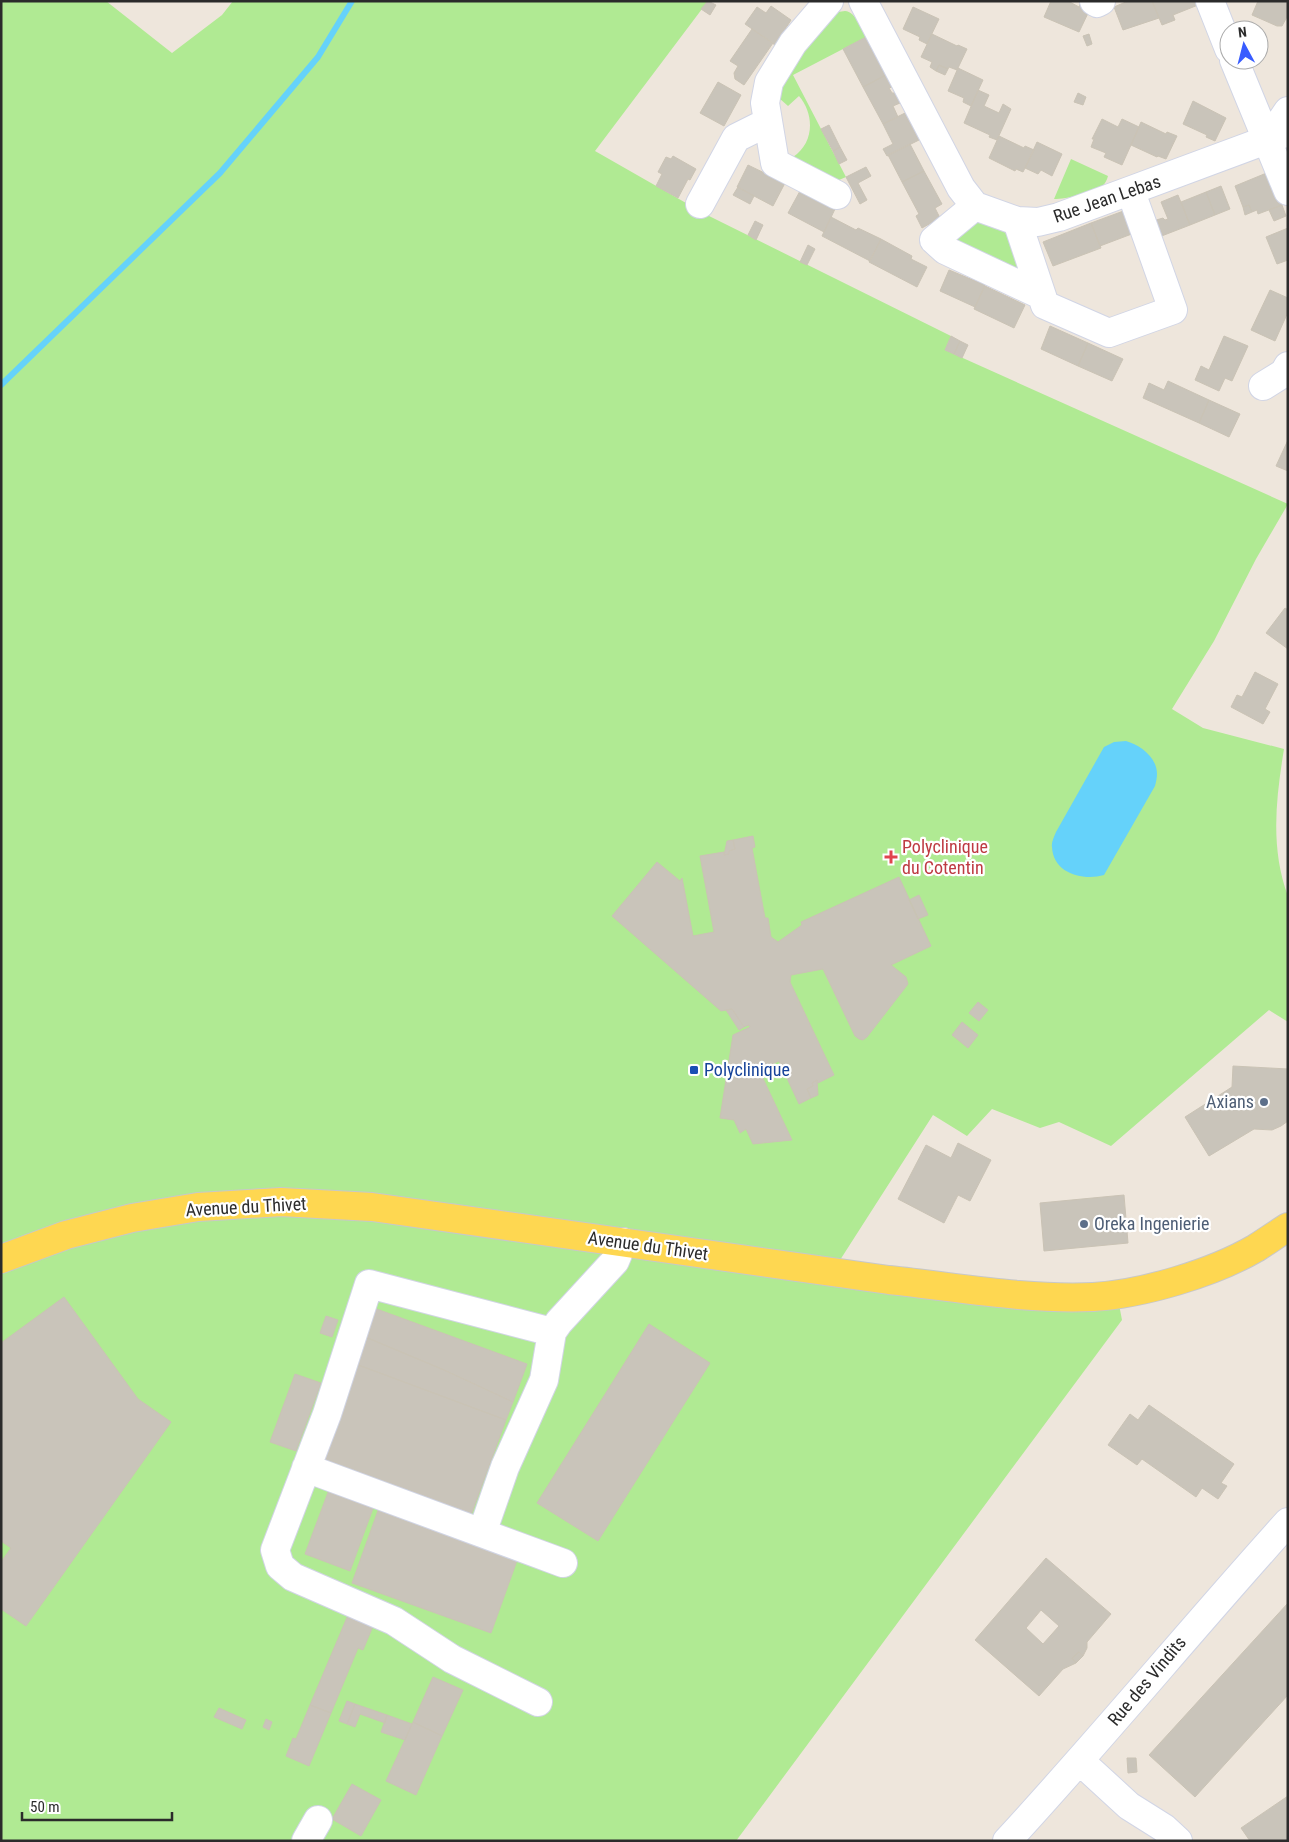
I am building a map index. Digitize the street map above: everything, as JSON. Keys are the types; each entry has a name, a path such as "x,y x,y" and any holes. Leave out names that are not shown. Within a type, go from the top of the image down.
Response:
{"main road":[{"name":"Avenue du Thivet","path":"1,1259 66,1235 132,1218 198,1207 281,1202 372,1207 967,1289 1036,1297 1093,1297 1163,1285 1210,1269 1255,1248 1288,1227"}],"street":[{"path":"829,1 793,43 769,82 765,104 775,163 837,195"},
{"path":"863,1 961,188 975,206 934,240 945,250 1041,295"},
{"path":"1094,1 1097,3 1101,1"},
{"path":"1210,1 1219,24"},
{"path":"1240,70 1278,136 1288,191"},
{"path":"1278,136 1288,111"},
{"path":"700,204 736,138 768,122"},
{"name":"Rue Jean Lebas","path":"975,206 1017,221 1038,222 1059,217 1131,192 1278,136"},
{"path":"1017,221 1045,305 1109,333 1173,310 1131,192"},
{"path":"1263,386 1284,373 1288,366"},
{"path":"482,1533 505,1468 544,1380 552,1332 615,1261 623,1242"},
{"path":"538,1702 452,1658 394,1621 293,1578 280,1566 275,1550 326,1414 369,1284 552,1332"},
{"path":"306,1468 563,1563"},
{"name":"Rue des Vindits","path":"1007,1841 1080,1761 1154,1673 1288,1522"},
{"path":"1080,1761 1129,1806 1164,1828 1178,1841"}],"green space":[{"path":"1,1 106,1 172,53 222,15 233,1 708,1 595,151 707,215 951,336 945,350 1288,504 1256,559 1214,641 1172,709 1203,728 1284,749 1276,823 1279,860 1288,896 1288,1022 1269,1010 1111,1146 1059,1122 1040,1128 992,1109 967,1136 933,1115 833,1271 1117,1294 1122,1320 736,1841 1,1841"},
{"path":"845,11 855,17 866,37 793,75 846,177 832,183 793,157 805,144 810,128 810,120 808,112 799,96 788,106 779,98 778,85 831,13"},
{"path":"1071,159 1108,176 1107,179 1103,185 1092,191 1072,197 1054,199"},
{"path":"969,218 1010,231 1028,276 959,250 954,235"}],"water":[{"path":"1126,741 1137,745 1151,757 1156,768 1155,786 1104,875 1088,877 1071,873 1058,864 1054,856 1052,844 1056,832 1104,747 1114,742"}],"building":[{"path":"708,1 716,5 710,15 701,9"},
{"path":"1051,1 1068,1 1079,7 1080,4 1090,9 1079,32 1044,17"},
{"path":"1128,1 1152,1 1159,18 1123,30 1114,7"},
{"path":"1152,1 1197,1 1198,5 1173,15 1175,20 1162,25"},
{"path":"1258,1 1288,1 1288,15 1282,26 1277,26 1269,22 1269,20 1263,20 1252,15"},
{"path":"771,6 791,20 775,45 745,24 757,7 766,13"},
{"path":"913,7 939,19 927,44 919,40 920,37 903,29"},
{"path":"752,29 773,43 744,85 735,79 734,73 738,66 730,61"},
{"path":"932,34 967,49 957,70 939,65 936,71 930,67 932,62 921,57"},
{"path":"1089,34 1092,44 1087,46 1083,36"},
{"path":"866,37 886,75 863,87 843,49"},
{"path":"939,65 948,69 945,75 936,71"},
{"path":"958,68 983,80 971,106 963,102 964,98 948,91"},
{"path":"886,75 892,87 889,88 892,93 895,93 900,103 893,106 898,117 883,124 863,87"},
{"path":"718,82 741,95 724,126 700,113"},
{"path":"978,90 989,95 984,106 999,113 1003,104 1011,109 997,140 964,123"},
{"path":"1078,93 1086,97 1083,105 1074,102"},
{"path":"1193,101 1226,118 1215,141 1206,137 1207,135 1183,124"},
{"path":"905,113 919,140 887,156 883,149 893,144 883,124"},
{"path":"1102,119 1118,127 1122,119 1139,127 1122,165 1104,157 1106,153 1091,147 1094,139 1092,139"},
{"path":"1141,122 1166,134 1167,132 1177,136 1166,159 1131,145"},
{"path":"829,125 840,147 833,151 821,129"},
{"path":"999,136 1024,148 1025,146 1034,150 1023,172 1016,169 1015,171 989,158"},
{"path":"1037,142 1062,154 1052,176 1041,170 1038,174 1025,168"},
{"path":"910,144 924,171 902,182 888,155"},
{"path":"840,147 847,160 839,164 833,151"},
{"path":"673,156 696,169 690,180 688,179 678,198 656,186 662,174 658,172 666,157 671,159"},
{"path":"748,165 785,183 773,206 737,187"},
{"path":"866,167 871,176 858,183 867,200 860,204 846,177"},
{"path":"924,171 942,204 935,208 940,218 922,228 916,216 919,214 902,182"},
{"path":"1269,172 1282,205 1258,214 1257,210 1252,212 1249,205 1243,207 1235,186"},
{"path":"1221,186 1230,209 1215,215 1206,192"},
{"path":"738,187 754,196 750,204 733,195"},
{"path":"800,191 835,209 824,232 788,213"},
{"path":"1206,192 1215,215 1190,225 1181,202"},
{"path":"1178,195 1190,225 1159,237 1153,221 1163,218 1165,220 1168,219 1161,202"},
{"path":"1249,205 1252,212 1245,215 1243,207"},
{"path":"1282,205 1286,216 1274,221 1269,210"},
{"path":"1129,209 1137,232 1100,246 1091,223"},
{"path":"831,217 856,230 858,228 881,239 870,261 822,236"},
{"path":"755,221 763,225 756,240 748,235"},
{"path":"1091,223 1101,248 1053,266 1043,242"},
{"path":"1288,228 1288,260 1277,264 1266,237"},
{"path":"881,239 912,256 911,259 927,267 917,287 869,262"},
{"path":"808,245 815,249 807,265 800,262"},
{"path":"949,270 985,285 975,307 940,291"},
{"path":"985,286 1025,305 1014,328 974,309"},
{"path":"1270,290 1288,298 1288,312 1275,341 1251,330"},
{"path":"1050,326 1088,343 1078,366 1041,349"},
{"path":"951,336 960,341 954,354 945,350"},
{"path":"1224,336 1248,346 1232,381 1225,378 1219,391 1195,380 1201,366 1209,370"},
{"path":"960,341 968,345 962,358 954,354"},
{"path":"1088,343 1123,359 1112,381 1078,366"},
{"path":"1168,381 1209,400 1199,423 1143,398 1149,383 1164,390"},
{"path":"1209,400 1240,414 1229,437 1199,423"},
{"path":"1288,440 1288,471 1276,466"},
{"path":"1285,608 1288,610 1288,649 1266,633"},
{"path":"1255,672 1278,684 1265,709 1270,712 1263,724 1231,707 1237,695 1242,697"},
{"path":"753,836 755,847 752,848 765,918 768,918 771,937 778,942 802,925 801,922 899,877 931,946 891,965 906,977 908,984 863,1040 855,1036 823,969 791,975 790,982 834,1075 818,1083 817,1080 812,1083 813,1086 807,1089 811,1098 799,1104 779,1061 759,1070 792,1140 753,1144 746,1129 740,1133 734,1120 720,1118 733,1035 750,1027 749,1025 744,1027 732,1009 721,1011 612,916 657,862 680,881 682,878 693,936 714,932 700,856 724,852 724,855 729,854 729,851 735,849 733,840"},
{"path":"733,840 735,849 729,851 729,854 724,855 727,841"},
{"path":"919,895 928,915 918,919 909,900"},
{"path":"978,1002 988,1010 979,1021 969,1013"},
{"path":"732,1009 744,1027 739,1030 726,1010"},
{"path":"962,1022 978,1035 968,1048 952,1035"},
{"path":"1233,1066 1288,1069 1288,1121 1272,1130 1254,1129 1209,1156 1185,1117 1232,1087"},
{"path":"817,1080 818,1095 811,1098 807,1089 813,1086 812,1083"},
{"path":"958,1143 991,1160 970,1201 958,1195 944,1223 898,1199 926,1145 951,1158"},
{"path":"1124,1195 1128,1243 1044,1251 1040,1203"},
{"path":"64,1297 138,1399 171,1422 26,1626 1,1609 1,1562 11,1548 1,1541 1,1343"},
{"path":"374,1308 527,1364 513,1402 444,1370 363,1336"},
{"path":"326,1316 338,1320 332,1337 320,1333"},
{"path":"649,1324 710,1363 598,1541 537,1503"},
{"path":"363,1336 444,1370 513,1402 506,1420 353,1363"},
{"path":"353,1363 506,1420 471,1515 318,1459"},
{"path":"295,1374 321,1383 296,1451 270,1442"},
{"path":"1149,1405 1234,1464 1221,1483 1227,1486 1218,1499 1202,1488 1196,1497 1142,1459 1137,1465 1108,1445 1130,1414 1138,1420"},
{"path":"330,1487 375,1503 350,1571 305,1554"},
{"path":"380,1505 519,1555 491,1633 352,1583"},
{"path":"1046,1558 1111,1614 1087,1642 1087,1648 1083,1656 1079,1652 1072,1658 1076,1663 1063,1669 1039,1696 975,1640","holes":["1041,1610 1059,1626 1043,1644 1026,1628"]},
{"path":"1288,1603 1288,1695 1195,1797 1149,1755"},
{"path":"351,1608 376,1619 363,1650 358,1648 331,1713 310,1705"},
{"path":"1079,1652 1083,1656 1076,1663 1072,1658"},
{"path":"433,1677 463,1690 442,1736 413,1722"},
{"path":"347,1701 355,1704 347,1724 339,1721"},
{"path":"355,1704 387,1715 385,1723 360,1714 355,1727 347,1724"},
{"path":"310,1705 331,1713 309,1766 286,1756 293,1738 296,1739"},
{"path":"219,1708 246,1720 242,1729 214,1717"},
{"path":"387,1715 412,1724 405,1740 381,1732"},
{"path":"266,1719 272,1722 269,1730 263,1727"},
{"path":"413,1722 442,1736 416,1795 386,1781"},
{"path":"1127,1758 1136,1758 1137,1772 1128,1773"},
{"path":"352,1784 381,1800 361,1836 332,1819"},
{"path":"1288,1796 1288,1841 1250,1841 1241,1828"}],"waterway":[{"path":"1,385 220,173 318,57 352,1"}],"place":[{"name":"Polyclinique du Cotentin","path":"891,857"},
{"name":"Polyclinique","path":"694,1070"},
{"name":"Axians","path":"1264,1102"},
{"name":"Oreka Ingenierie","path":"1084,1224"}]}
